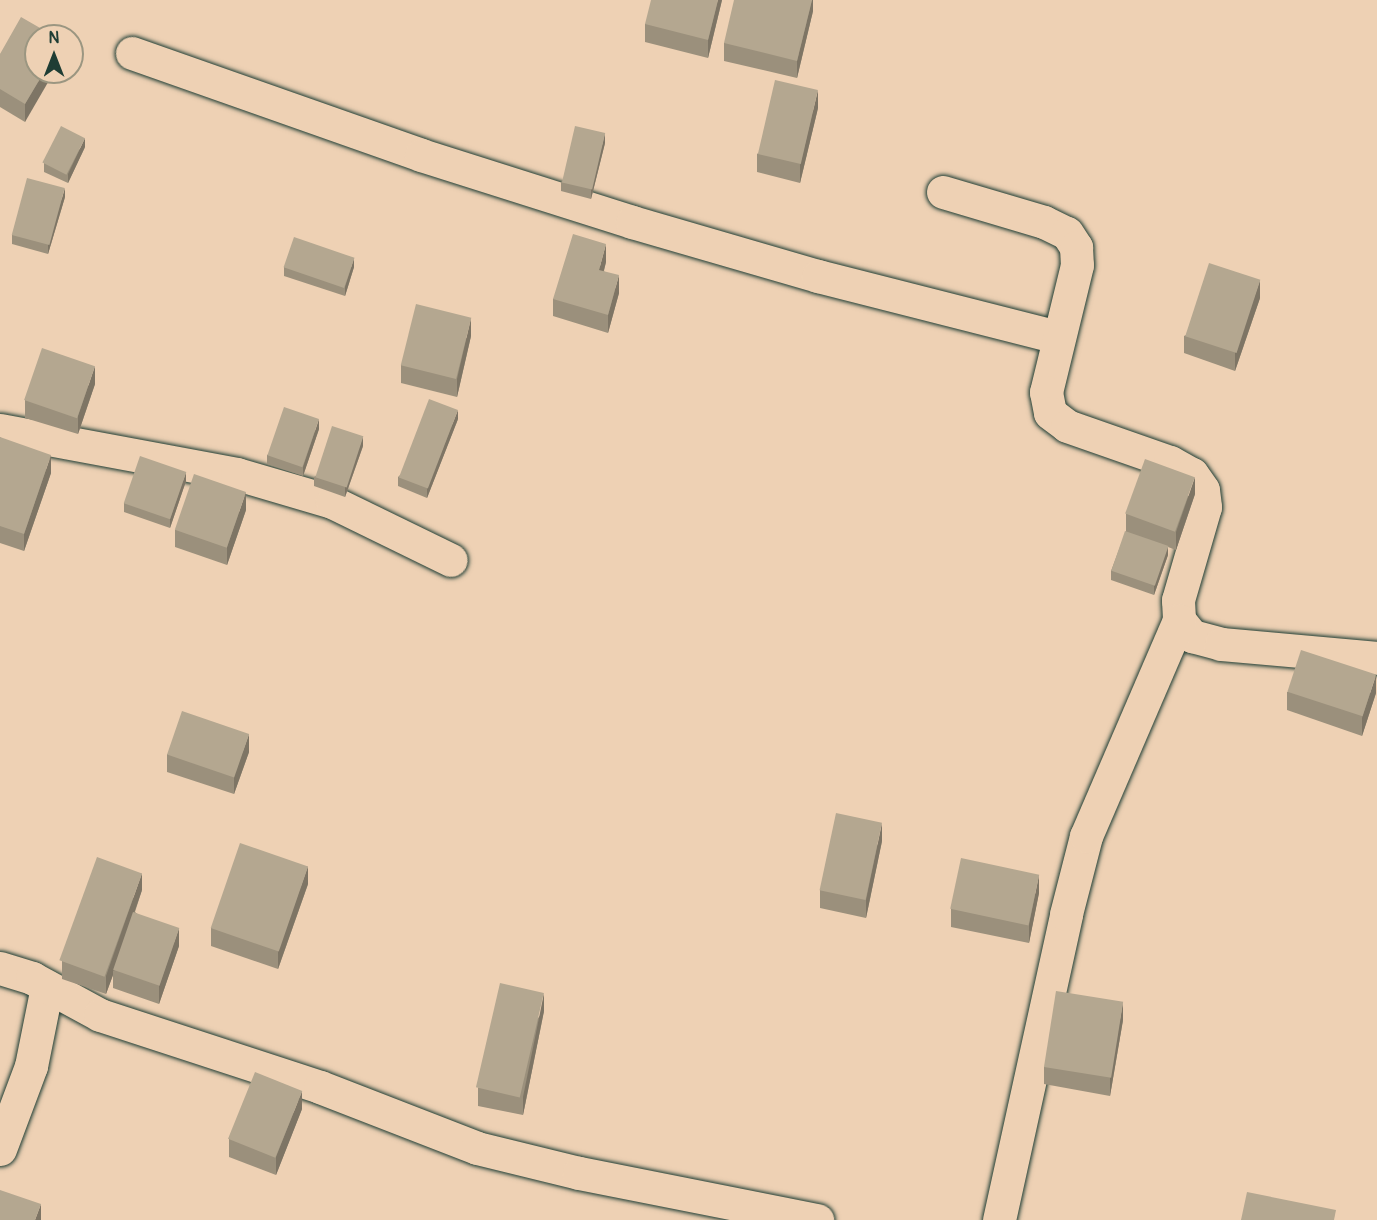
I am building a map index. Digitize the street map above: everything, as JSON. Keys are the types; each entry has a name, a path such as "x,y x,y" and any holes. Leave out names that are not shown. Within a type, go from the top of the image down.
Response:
{"street":[{"path":"132,53 421,155 632,222 818,276 1058,337"},
{"path":"943,192 1044,222 1068,233 1076,247 1077,265 1046,392 1050,413 1068,426 1170,462 1192,474 1203,490 1205,507 1178,600 1179,620 1086,836 1066,914 999,1220"},
{"path":"0,430 237,474 332,502 451,560"},
{"path":"1179,620 1192,636 1221,644 1377,658"},
{"path":"0,968 32,978 100,1015 320,1087 477,1148 579,1173 817,1220"},
{"path":"0,1149 31,1066 48,987"}],"building":[{"path":"651,0 718,0 708,40 645,24"},
{"path":"734,0 812,0 797,61 724,43"},
{"path":"21,17 33,24 24,24 24,84 37,84 25,104 0,89 0,54"},
{"path":"775,80 818,90 801,164 758,154"},
{"path":"61,126 85,138 66,175 42,163"},
{"path":"575,126 605,133 592,189 562,183"},
{"path":"27,178 65,188 49,245 12,235"},
{"path":"573,234 606,244 599,270 619,275 608,315 553,299"},
{"path":"294,237 355,258 344,288 284,267"},
{"path":"1209,263 1260,280 1237,353 1185,336"},
{"path":"416,304 471,318 456,379 401,365"},
{"path":"42,348 95,366 77,418 24,400"},
{"path":"429,399 458,410 428,489 399,477"},
{"path":"284,407 319,419 302,467 267,455"},
{"path":"332,426 363,436 347,488 315,477"},
{"path":"0,437 51,455 24,534 0,526"},
{"path":"140,456 186,472 170,519 124,503"},
{"path":"1145,459 1195,477 1175,532 1125,514"},
{"path":"194,474 246,492 227,548 175,530"},
{"path":"1125,531 1168,546 1155,586 1111,571"},
{"path":"1301,650 1376,674 1363,716 1287,692"},
{"path":"182,711 249,734 234,778 167,754"},
{"path":"836,813 882,823 866,900 820,890"},
{"path":"240,843 308,866 279,952 211,928"},
{"path":"97,857 142,873 104,977 59,960"},
{"path":"961,858 1039,875 1028,925 950,909"},
{"path":"133,912 179,928 159,986 113,970"},
{"path":"500,983 544,993 520,1097 476,1087"},
{"path":"1056,991 1123,1002 1111,1078 1044,1067"},
{"path":"255,1072 302,1091 275,1158 228,1139"},
{"path":"0,1190 41,1204 35,1220 0,1220"},
{"path":"1247,1192 1336,1210 1334,1220 1241,1220"}]}
